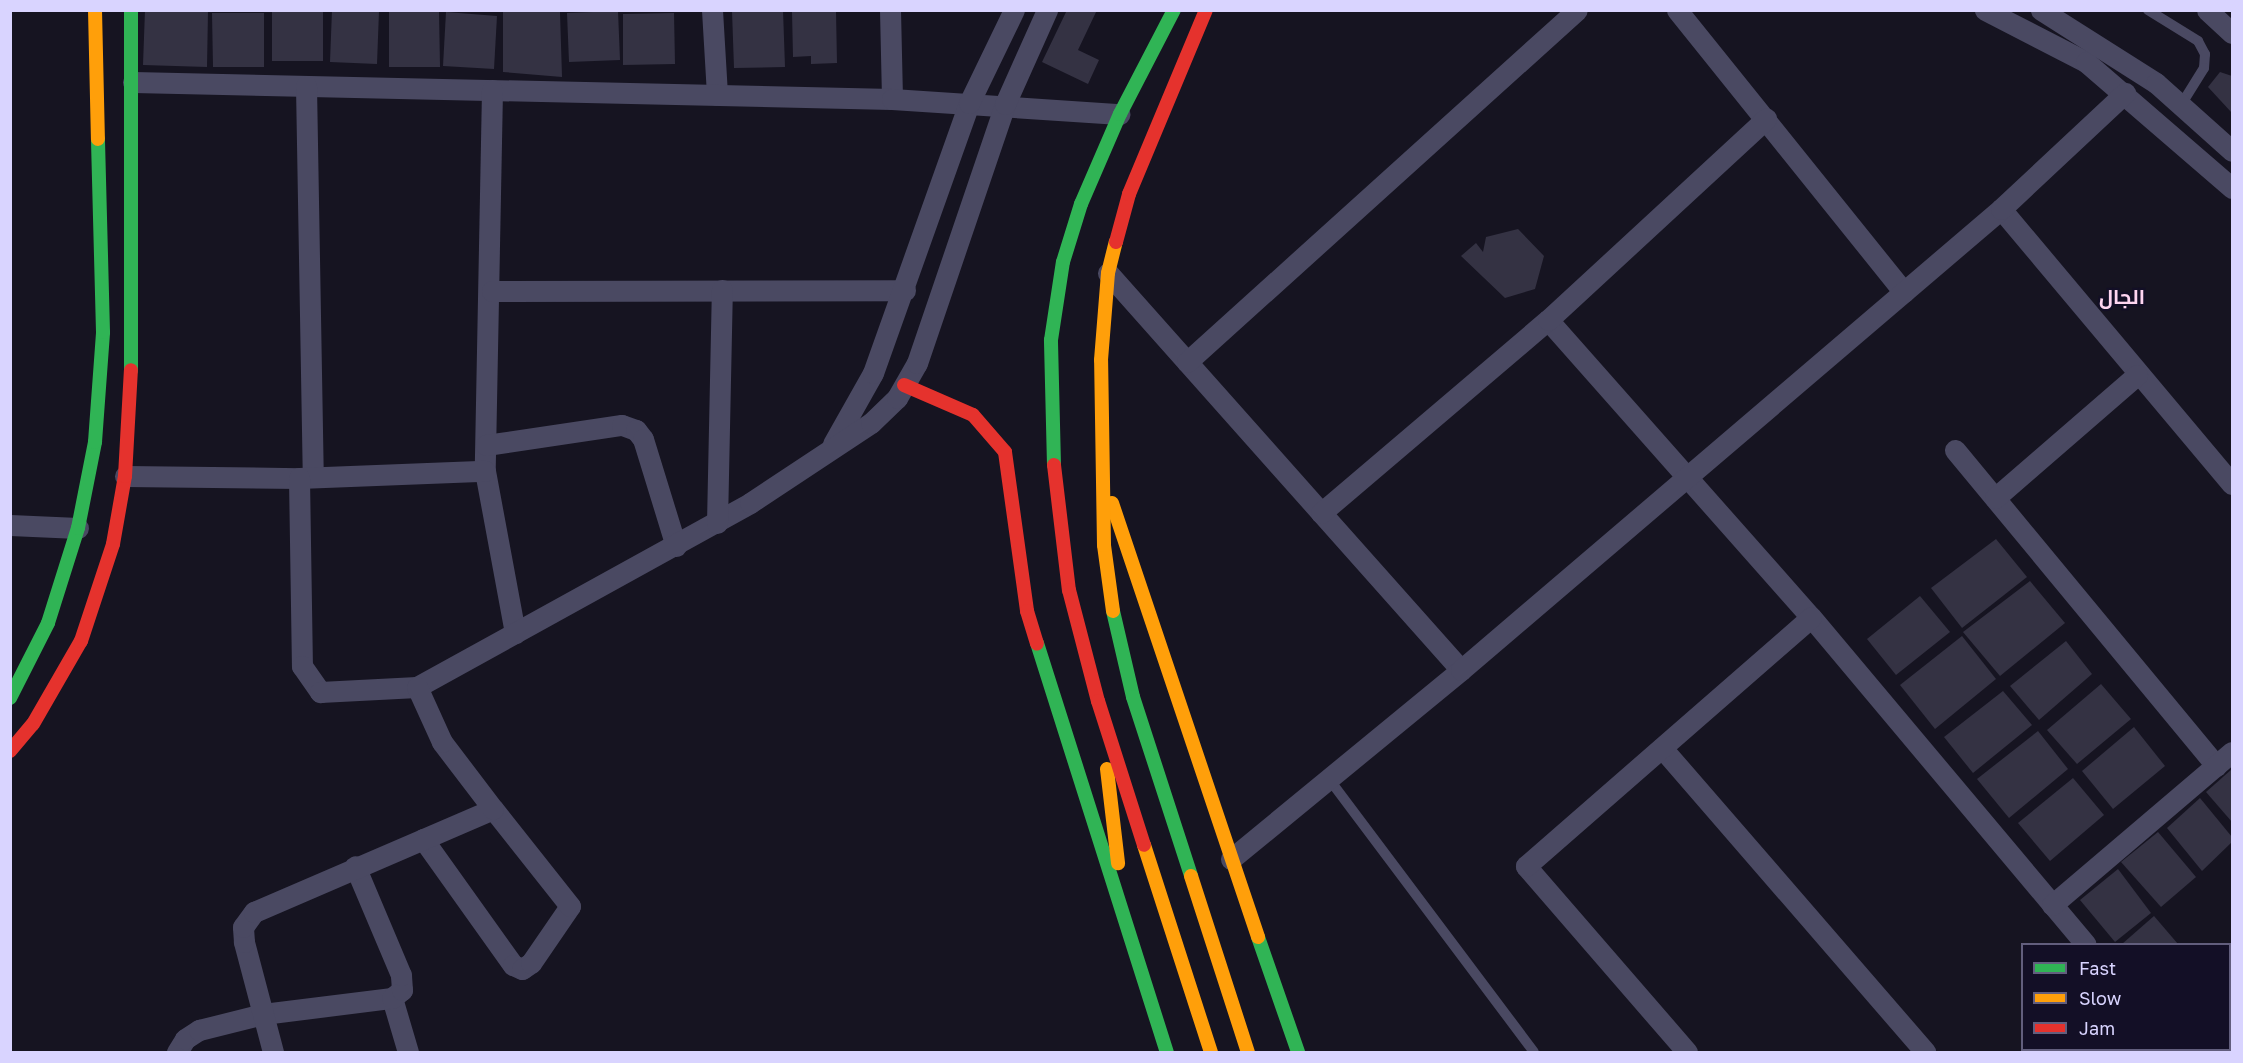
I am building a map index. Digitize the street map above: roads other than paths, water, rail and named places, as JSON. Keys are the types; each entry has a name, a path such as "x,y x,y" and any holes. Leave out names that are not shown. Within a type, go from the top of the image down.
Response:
{"street":[{"path":"10,698 48,623 78,528 95,442 103,332 95,10"},
{"path":"10,752 33,724 81,641 113,544 125,476 134,313 131,10"},
{"path":"712,10 717,95"},
{"path":"890,10 892,99"},
{"path":"833,444 873,374 905,290 969,103 1014,10"},
{"path":"306,86 306,477 302,666 309,681 320,692 417,687 717,523 833,444 871,423 904,385 925,343 1005,104 1047,10"},
{"path":"1174,10 1120,114 1081,204 1063,262 1051,340 1050,427 1057,510 1069,590 1098,701 1211,1053"},
{"path":"1206,10 1129,194 1108,273 1101,466 1113,608 1133,697 1248,1053"},
{"path":"1187,362 1577,10"},
{"path":"1677,10 1904,292"},
{"path":"1985,10 2086,62 2125,93 2232,188"},
{"path":"2041,10 2087,35 2181,105 2232,151"},
{"path":"2207,10 2232,33"},
{"path":"133,82 892,99 1005,104 1120,114"},
{"path":"492,90 492,291 485,471 515,633"},
{"path":"1231,859 1461,670 2001,209 2125,93"},
{"path":"1322,513 1548,320 1766,119"},
{"path":"2001,209 2137,375 2232,484"},
{"path":"1108,273 1461,670"},
{"path":"492,291 905,290"},
{"path":"717,523 722,291"},
{"path":"1548,320 1811,617 2083,943"},
{"path":"1995,498 2137,375"},
{"path":"904,385 973,414 1005,452 1027,611 1167,1053"},
{"path":"486,445 622,425 636,430 643,439 676,546"},
{"path":"1955,450 2216,766"},
{"path":"1101,466 1152,634 1298,1053"},
{"path":"125,476 306,477 485,471"},
{"path":"10,525 78,528"},
{"path":"1687,1053 1526,866 1811,617"},
{"path":"417,687 442,742 570,906 531,963 522,969 513,965 423,839"},
{"path":"1098,701 1126,925"},
{"path":"1662,748 1925,1053"},
{"path":"2052,905 2232,752"},
{"path":"273,1053 243,927 254,912 355,866 493,809"},
{"path":"177,1053 185,1039 199,1030 263,1014 392,998 402,990 401,975 355,866"},
{"path":"392,998 408,1053"}],"lane":[{"path":"2148,10 2198,40 2205,54 2204,68 2181,105"},
{"path":"1329,779 1534,1053"}],"district":[{"name":"الجال","path":"2122,296"}]}
